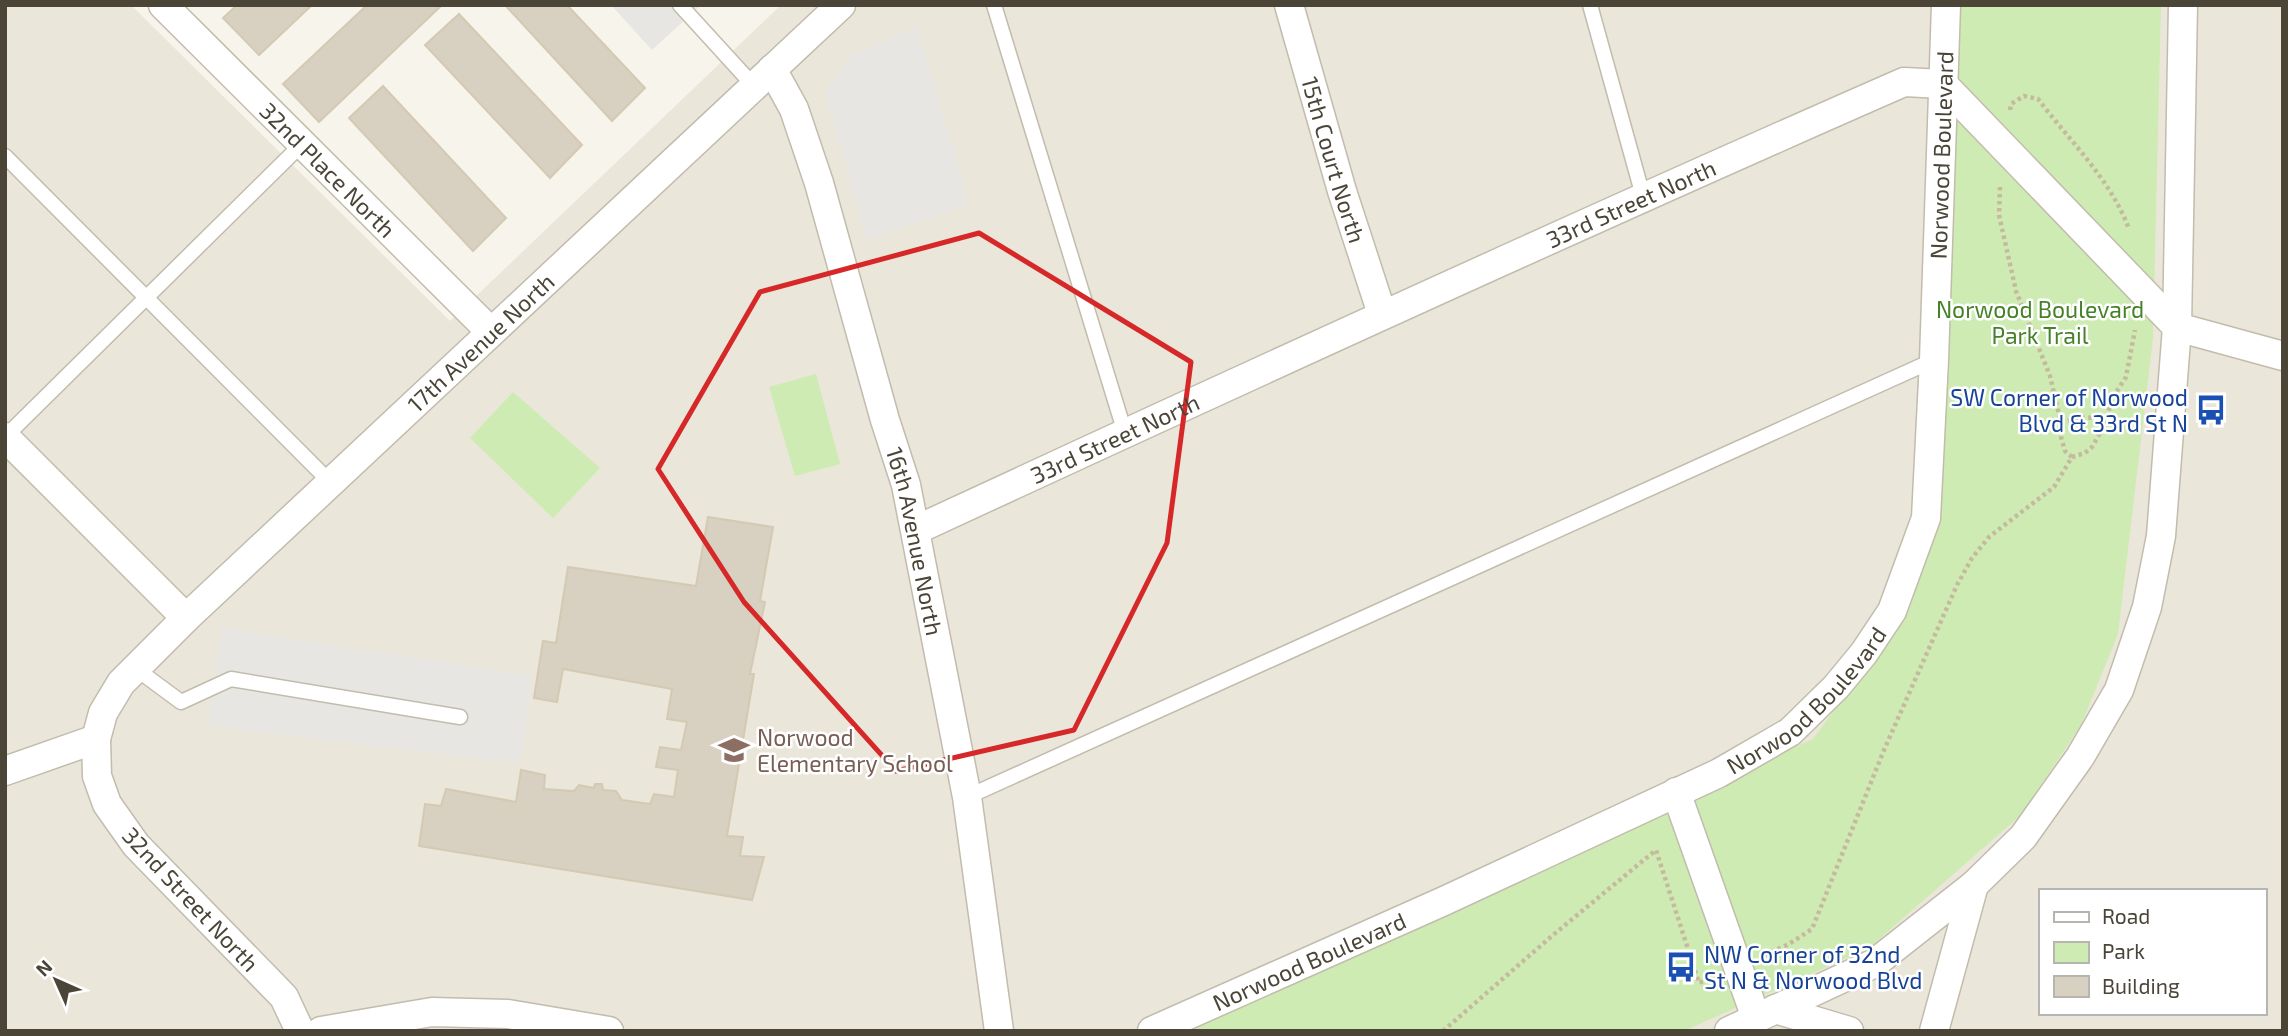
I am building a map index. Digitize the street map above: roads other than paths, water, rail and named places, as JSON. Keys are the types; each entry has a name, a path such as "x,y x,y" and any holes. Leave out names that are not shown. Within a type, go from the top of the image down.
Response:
{"street":[{"name":"32nd Place North","path":"163,5 491,332"},
{"name":"17th Avenue North","path":"128,675 841,5"},
{"name":"15th Court North","path":"1289,5 1342,191 1382,314"},
{"name":"Norwood Boulevard","path":"1152,1031 1444,901 1718,773 1790,732 1836,687 1864,653 1892,611 1926,518 1946,5"},
{"path":"1729,1031 1875,963 1974,885 2023,837 2080,757 2119,690 2147,607 2161,536 2177,327 2183,5"},
{"name":"16th Avenue North","path":"763,78 794,109 819,183 881,407 906,485 967,797 999,1031"},
{"name":"33rd Street North","path":"916,530 1382,314 1904,82 1943,83"},
{"path":"1943,83 2177,327 2283,356"},
{"path":"5,437 186,618"},
{"name":"32nd Street North","path":"128,675 103,713 96,739 97,776 107,804 136,845 284,997 300,1031"},
{"path":"5,771 96,739"},
{"path":"1676,792 1737,967 1765,1013 1849,1031"},
{"path":"1934,1031 1974,885"},
{"path":"321,1031 432,1012 508,1014 609,1031"}],"lane":[{"path":"680,5 763,78"},
{"path":"994,5 1125,433"},
{"path":"1590,5 1643,196"},
{"path":"5,437 302,144"},
{"path":"5,156 332,484"},
{"path":"967,797 1934,360"},
{"path":"128,675 181,702 231,679 460,717"}],"place":[{"name":"SW Corner of Norwood Blvd & 33rd St N","path":"2211,410"},
{"name":"Norwood Elementary School","path":"734,750"},
{"name":"NW Corner of 32nd St N & Norwood Blvd","path":"1681,967"}],"park label":[{"name":"Norwood Boulevard Park Trail","path":"2040,322"}]}
